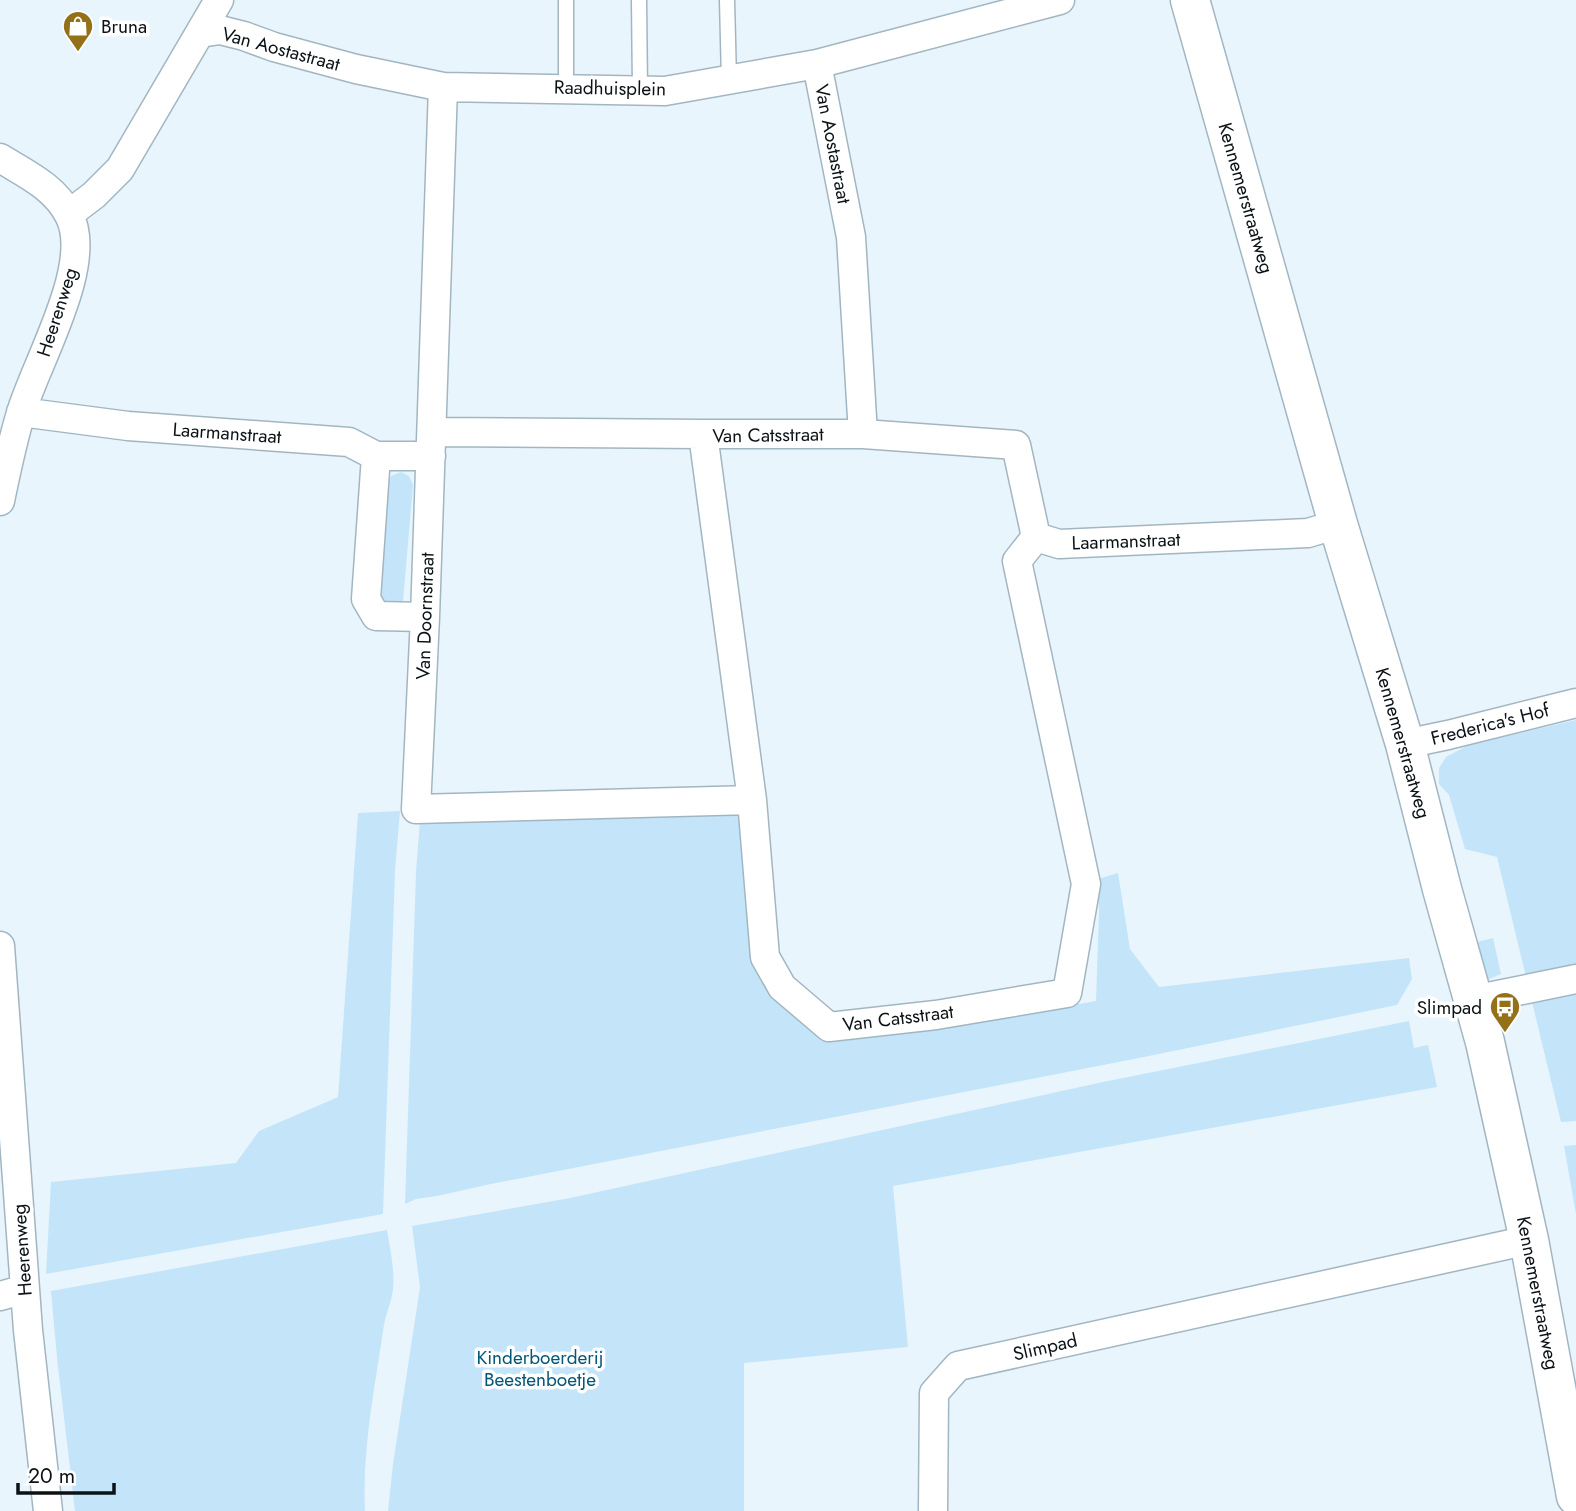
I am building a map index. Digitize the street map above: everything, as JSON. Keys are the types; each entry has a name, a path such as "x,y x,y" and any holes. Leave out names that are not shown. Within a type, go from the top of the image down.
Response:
{"main road":[{"name":"Kennemerstraatweg","path":"1190,0 1323,529 1405,744 1485,1042 1529,1240 1576,1496"}],"street":[{"path":"0,158 43,184 69,214 94,195 120,169 219,0"},
{"name":"Van Aostastraat","path":"863,434 851,237 817,64 1060,0"},
{"name":"Van Aostastraat","path":"200,33 220,30 345,66 443,87"},
{"name":"Raadhuisplein","path":"443,87 665,91 817,64"},
{"name":"Van Doornstraat","path":"443,87 432,444 416,809 752,800"},
{"name":"Heerenweg","path":"0,501 21,412 69,288 77,247 69,214"},
{"name":"Laarmanstraat","path":"21,412 128,426 349,442 376,456 432,444 703,434"},
{"name":"Van Catsstraat","path":"863,434 703,434 752,800 765,957 782,987 829,1027 936,1015 1067,993 1086,884 1017,561 1036,537"},
{"path":"863,434 1016,445 1036,537"},
{"path":"376,456 366,599 376,616 425,617"},
{"name":"Laarmanstraat","path":"1036,537 1059,544 1323,529"},
{"name":"Frederica's Hof","path":"1405,744 1576,703"},
{"name":"Heerenweg","path":"0,946 13,1293 28,1330 48,1511"},
{"path":"1473,1000 1576,979"},
{"name":"Slimpad","path":"933,1511 934,1393 958,1366 1529,1240"}],"lane":[{"path":"566,0 566,88"},
{"path":"639,0 640,90"},
{"path":"727,0 729,80"}],"green space":[{"path":"401,472 409,476 413,485 403,602 378,601 386,490 391,476"},
{"path":"1576,720 1576,1121 1561,1122 1497,857 1465,849 1449,795 1439,784 1439,768 1446,757 1474,742"},
{"path":"400,811 395,871 383,1214 46,1274 51,1182 236,1163 259,1131 338,1097 358,813"},
{"path":"743,815 758,970 764,985 822,1034 956,1026 1096,1001 1098,879 1118,873 1130,949 1159,987 1409,958 1412,979 1397,1005 416,1199 405,1204 420,820"},
{"path":"1493,938 1501,974 1487,980 1477,942"},
{"name":"Kinderboerderij Beestenboetje","path":"1409,1021 1414,1048 1428,1045 1437,1087 893,1186 908,1347 744,1363 744,1511 388,1511 420,1287 412,1226 570,1198 1103,1082"},
{"path":"1576,1145 1576,1214 1564,1146"},
{"path":"387,1230 393,1267 393,1289 384,1325 370,1418 365,1464 365,1511 75,1511 51,1291"}],"place":[{"name":"Bruna","path":"78,53"},
{"name":"Slimpad","path":"1505,1034"}]}
